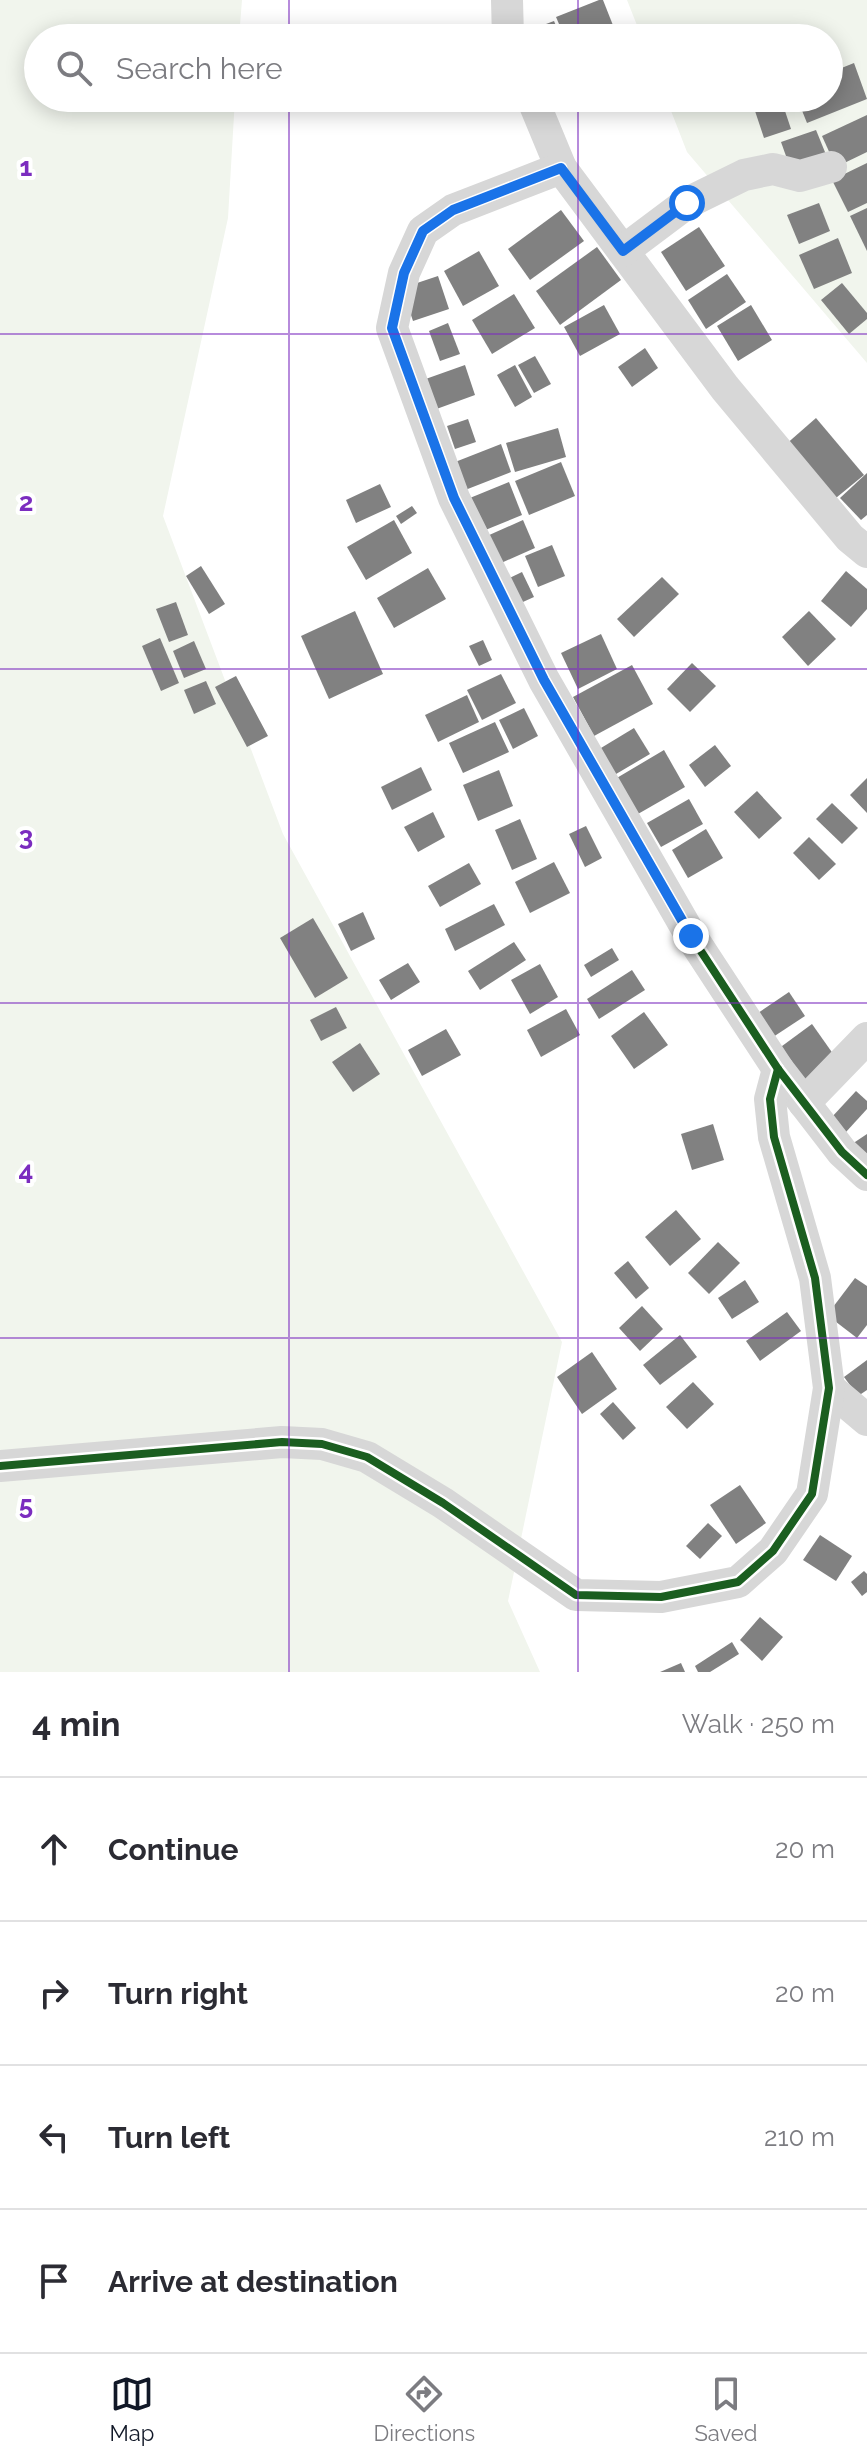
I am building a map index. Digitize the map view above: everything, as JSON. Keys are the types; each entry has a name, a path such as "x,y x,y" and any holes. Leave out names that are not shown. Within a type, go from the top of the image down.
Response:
{"street":[{"path":"507,0 508,24"},
{"path":"538,112 561,168 725,388 850,538 867,552"},
{"path":"623,251 687,203 744,175 773,169 800,176 831,167"},
{"path":"561,168 453,210 423,231 404,273 392,328 454,498 544,680 691,936 778,1069 842,1152 867,1175"},
{"path":"804,1103 867,1038"},
{"path":"0,1466 282,1442 322,1444 367,1457 443,1503 576,1595 661,1597 738,1582 773,1551 812,1494 829,1388 815,1278 774,1137 770,1099 778,1069"},
{"path":"829,1388 867,1420"}],"shaded area":[{"path":"0,0 242,0 240,24 24,24 24,112 234,112 228,218 163,516 283,834 562,1342 508,1601 540,1672 0,1672"},
{"path":"627,0 867,0 867,363 687,152 671,112 843,112 843,24 636,24"}],"building":[{"path":"603,0 612,24 559,24 556,17"},
{"path":"854,63 867,99 843,109 843,67"},
{"path":"755,112 785,112 791,129 764,138"},
{"path":"803,112 834,112 807,123"},
{"path":"867,115 867,152 836,167 822,136"},
{"path":"816,130 827,157 791,170 781,142"},
{"path":"867,163 867,203 848,212 832,180"},
{"path":"819,203 830,231 799,244 787,215"},
{"path":"867,208 867,251 850,216"},
{"path":"561,210 584,241 530,280 508,249"},
{"path":"699,227 725,266 686,291 661,252"},
{"path":"838,238 852,273 814,289 799,255"},
{"path":"597,247 621,280 560,325 536,291"},
{"path":"479,251 499,286 463,306 444,271"},
{"path":"727,274 746,302 706,329 688,300"},
{"path":"438,276 449,309 413,321 402,288"},
{"path":"842,283 867,313 867,319 849,334 821,300"},
{"path":"514,294 535,328 492,354 472,320"},
{"path":"604,305 620,334 580,356 564,327"},
{"path":"751,305 772,340 738,361 717,326"},
{"path":"448,323 460,354 440,361 429,331"},
{"path":"645,348 658,368 632,387 618,367"},
{"path":"535,356 551,384 534,393 518,365"},
{"path":"465,365 475,395 431,411 420,381"},
{"path":"515,365 532,397 515,407 497,375"},
{"path":"816,418 864,475 831,502 784,446"},
{"path":"468,419 476,442 455,449 447,426"},
{"path":"558,428 566,457 515,472 506,443"},
{"path":"501,444 511,472 460,492 450,464"},
{"path":"561,462 575,496 529,515 515,481"},
{"path":"867,473 867,515 861,520 840,498"},
{"path":"509,482 522,515 478,533 465,500"},
{"path":"380,484 391,507 356,523 346,500"},
{"path":"412,506 417,513 401,524 396,516"},
{"path":"394,520 412,553 366,580 347,547"},
{"path":"523,520 535,548 490,568 478,540"},
{"path":"552,545 565,576 538,587 525,556"},
{"path":"201,566 225,604 209,614 186,576"},
{"path":"428,568 446,599 394,628 377,598"},
{"path":"846,571 867,589 867,609 851,627 821,601"},
{"path":"522,572 534,597 514,606 503,581"},
{"path":"662,577 679,594 634,637 617,619"},
{"path":"176,602 188,635 169,642 156,609"},
{"path":"355,611 383,674 329,699 301,636"},
{"path":"809,611 836,639 808,666 782,637"},
{"path":"601,634 617,669 578,689 561,653"},
{"path":"160,638 179,683 161,691 142,646"},
{"path":"483,640 492,660 479,666 469,646"},
{"path":"194,641 206,669 184,678 173,651"},
{"path":"692,663 716,686 690,712 667,689"},
{"path":"632,665 653,704 594,736 573,697"},
{"path":"501,674 516,703 482,720 467,690"},
{"path":"236,676 268,736 247,747 215,687"},
{"path":"206,681 216,704 194,714 184,690"},
{"path":"467,695 479,722 438,742 425,715"},
{"path":"524,708 538,736 513,749 499,720"},
{"path":"495,722 509,752 463,773 449,743"},
{"path":"634,728 650,754 611,777 596,751"},
{"path":"715,745 731,766 705,787 689,765"},
{"path":"664,750 685,787 631,818 610,782"},
{"path":"421,767 432,790 392,810 381,787"},
{"path":"499,770 513,806 478,821 463,785"},
{"path":"867,778 867,813 850,795"},
{"path":"757,791 782,818 759,839 734,812"},
{"path":"689,799 703,824 661,847 647,823"},
{"path":"832,803 858,828 842,844 816,819"},
{"path":"433,812 445,837 418,852 404,827"},
{"path":"520,819 537,859 512,870 495,830"},
{"path":"586,826 602,858 585,867 569,834"},
{"path":"706,829 723,858 688,878 672,850"},
{"path":"809,837 836,864 819,880 793,853"},
{"path":"554,862 570,893 530,913 515,882"},
{"path":"469,863 481,884 440,907 428,886"},
{"path":"494,904 505,925 455,951 445,929"},
{"path":"363,912 375,939 351,951 338,924"},
{"path":"313,918 348,978 315,998 280,938"},
{"path":"514,942 526,960 480,990 468,971"},
{"path":"612,948 619,960 591,977 584,965"},
{"path":"408,963 420,982 391,1000 379,980"},
{"path":"540,964 558,997 530,1014 511,980"},
{"path":"632,970 645,990 599,1019 587,999"},
{"path":"789,992 805,1016 767,1041 752,1017"},
{"path":"336,1007 347,1028 321,1041 310,1020"},
{"path":"566,1009 580,1035 541,1057 527,1030"},
{"path":"644,1012 668,1045 634,1069 611,1036"},
{"path":"812,1024 836,1058 801,1083 778,1049"},
{"path":"446,1029 461,1055 422,1076 408,1050"},
{"path":"360,1043 380,1074 353,1092 332,1062"},
{"path":"856,1091 867,1101 867,1109 846,1132 831,1118"},
{"path":"713,1124 724,1160 692,1170 681,1134"},
{"path":"867,1134 867,1164 852,1144"},
{"path":"676,1210 701,1239 670,1266 645,1237"},
{"path":"718,1242 740,1263 709,1294 688,1273"},
{"path":"628,1261 649,1288 636,1299 614,1273"},
{"path":"855,1278 867,1286 867,1325 857,1338 827,1315"},
{"path":"745,1280 759,1302 732,1319 718,1298"},
{"path":"642,1306 663,1329 640,1351 619,1328"},
{"path":"787,1312 801,1331 760,1361 746,1341"},
{"path":"680,1335 697,1357 660,1385 643,1365"},
{"path":"592,1352 617,1389 582,1414 557,1377"},
{"path":"867,1360 867,1390 858,1396 844,1377"},
{"path":"693,1382 714,1404 687,1429 666,1407"},
{"path":"613,1402 636,1428 623,1440 600,1414"},
{"path":"740,1485 766,1523 736,1544 710,1505"},
{"path":"708,1523 722,1536 700,1559 686,1546"},
{"path":"820,1535 852,1556 836,1581 803,1560"},
{"path":"864,1571 867,1574 867,1592 862,1596 851,1582"},
{"path":"760,1617 783,1637 762,1661 740,1640"},
{"path":"732,1642 739,1654 710,1672 698,1672 695,1666"},
{"path":"681,1663 685,1672 660,1672"}],"cycle path":[{"path":"561,168 453,210 423,231 404,273 392,328 454,498 544,680 691,936 778,1069 842,1152 867,1175"},
{"path":"0,1466 282,1442 322,1444 367,1457 443,1503 576,1595 661,1597 738,1582 773,1551 812,1494 829,1388 815,1278 774,1137 770,1099 778,1069"}],"route":[{"path":"687,203 623,251 561,168 453,210 423,231 404,273 392,328 454,498 544,680 691,936"}]}
